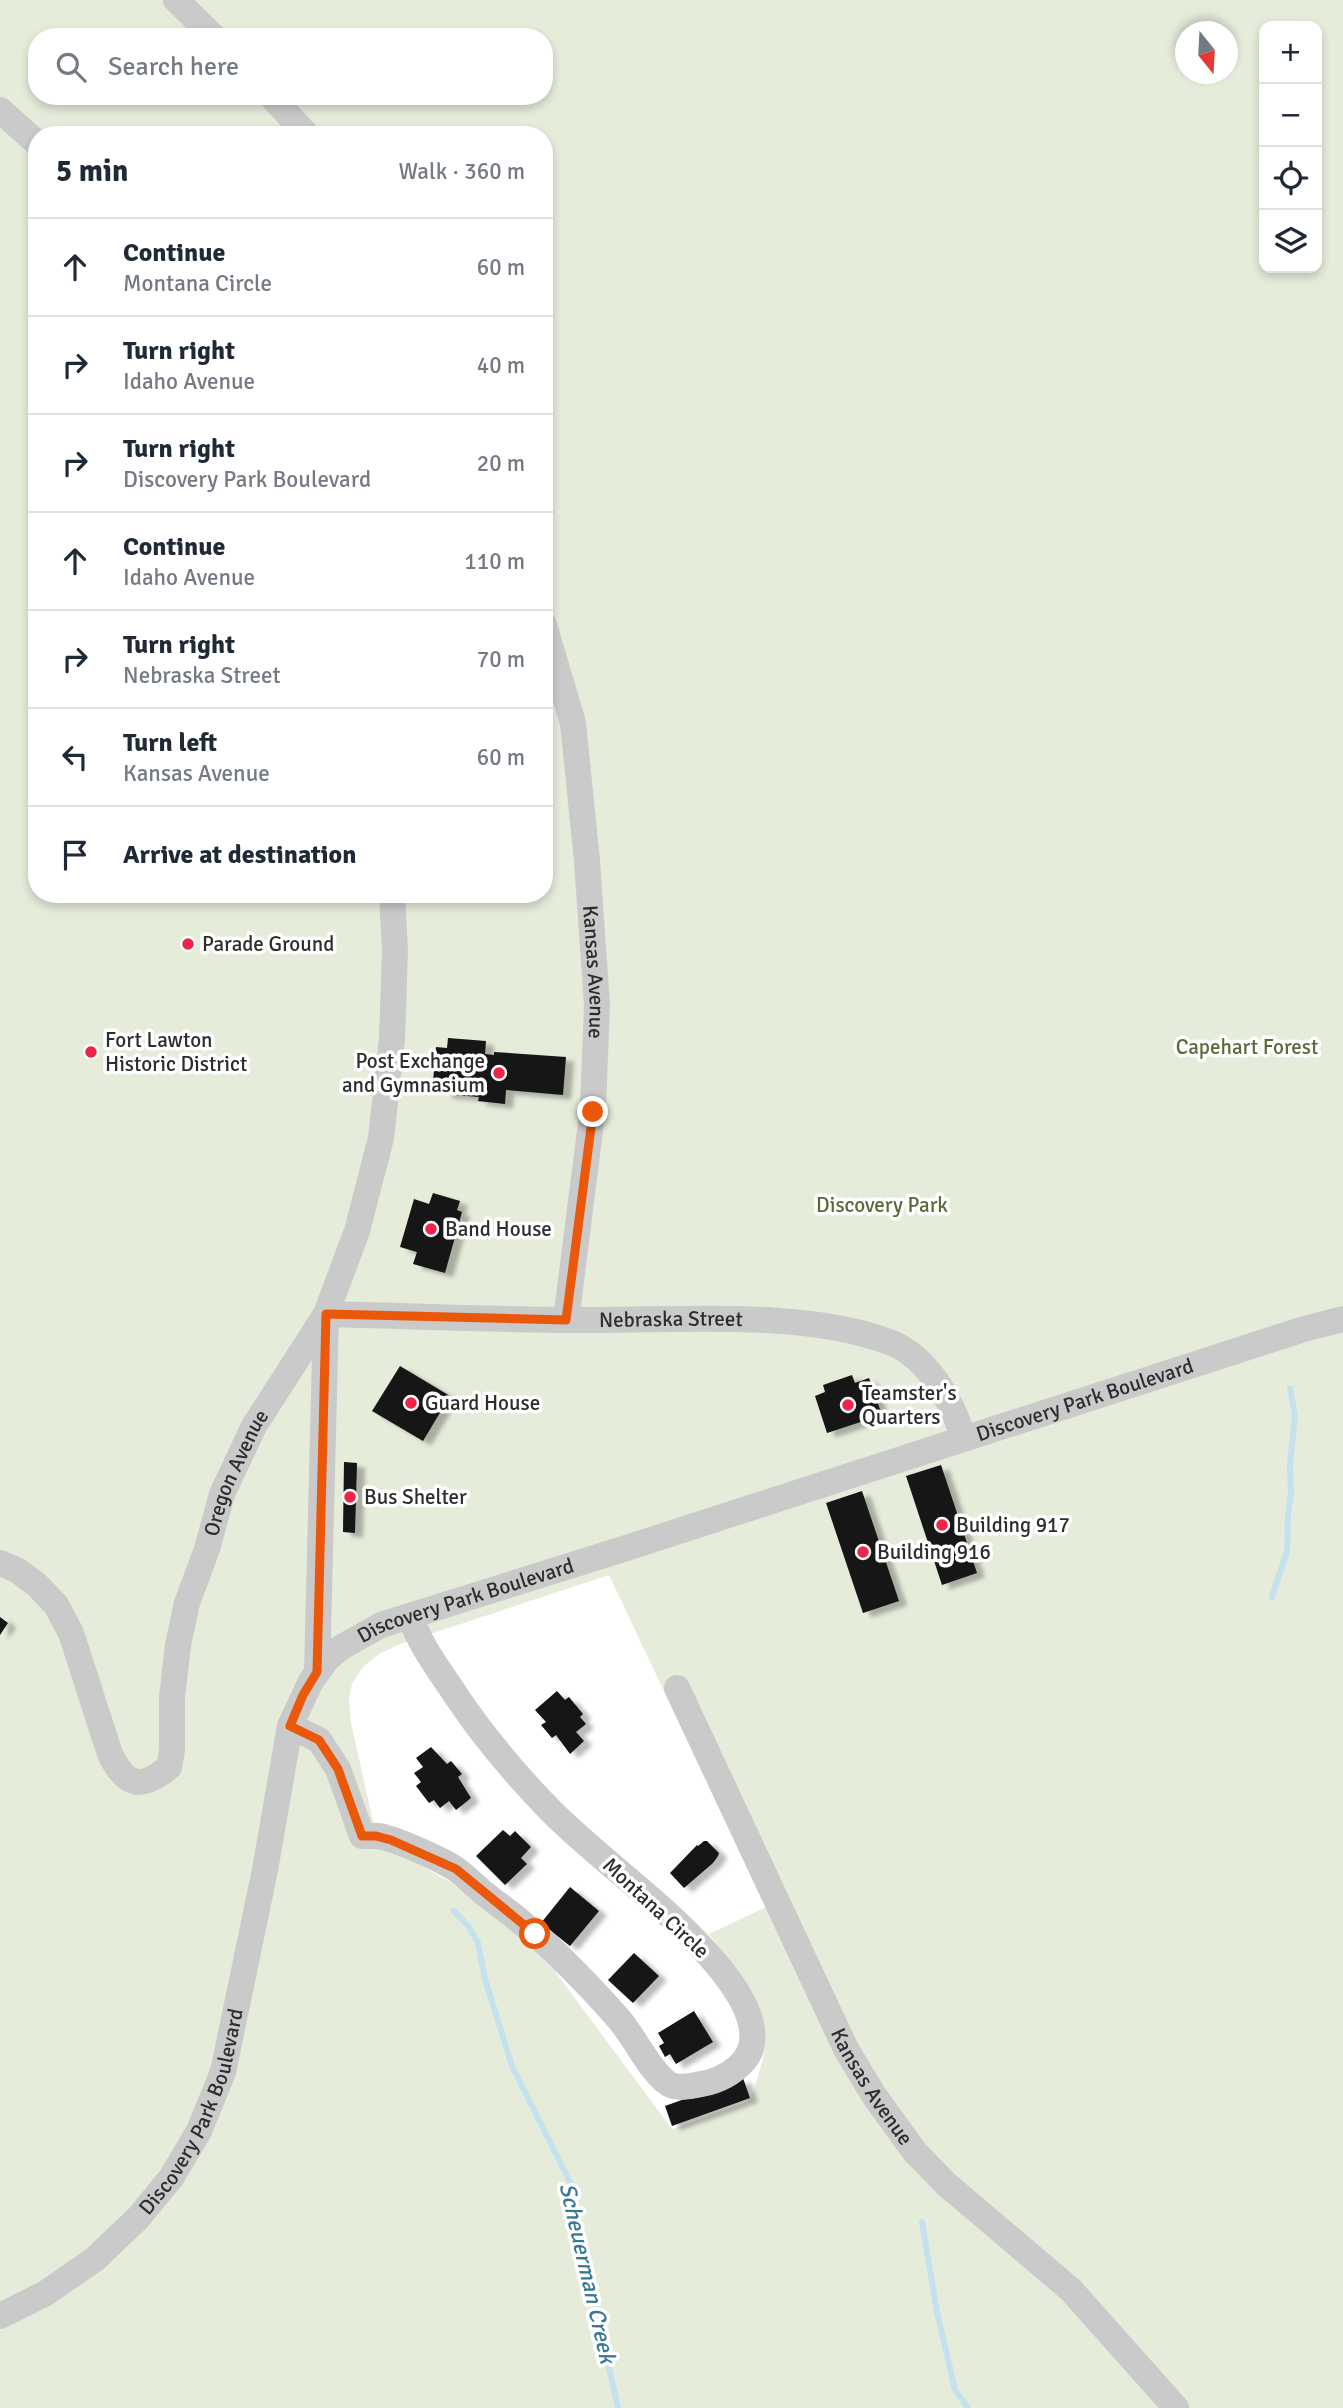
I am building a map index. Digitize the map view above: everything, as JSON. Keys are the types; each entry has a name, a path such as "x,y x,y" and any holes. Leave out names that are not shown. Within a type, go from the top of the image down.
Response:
{"street":[{"path":"176,0 205,28"},
{"path":"279,105 299,126"},
{"path":"0,110 28,135"},
{"name":"Kansas Avenue","path":"553,655 573,723 587,861 597,1004 593,1107 566,1320"},
{"name":"Oregon Avenue","path":"0,1563 17,1570 37,1585 56,1605 71,1633 110,1754 118,1770 127,1779 138,1783 154,1779 169,1767 172,1750 172,1697 178,1645 187,1602 222,1494 254,1426 326,1314 357,1231 381,1138 392,1039 396,951 393,903"},
{"path":"317,1672 326,1314"},
{"name":"Nebraska Street","path":"326,1314 566,1320 746,1320 829,1326 893,1344 918,1360 957,1415 963,1438"},
{"name":"Discovery Park Boulevard","path":"0,2316 46,2293 95,2259 138,2218 171,2178 199,2131 223,2072 265,1870 290,1726 303,1695 317,1672 340,1648 381,1625 1343,1318"},
{"name":"Montana Circle","path":"290,1726 319,1740 332,1759 362,1836 391,1840 456,1869 514,1916 566,1963 617,2017 656,2073 669,2085 683,2087 713,2081 744,2062 751,2043 750,2018 741,1997 719,1966 662,1909 550,1810 505,1761 463,1706 417,1637 410,1616"},
{"name":"Kansas Avenue","path":"677,1688 846,2049 875,2097 915,2152 946,2183 1071,2290 1176,2408"}],"green space":[{"name":"Discovery Park","path":"0,0 1343,0 1343,2408 0,2408","holes":["609,1575 766,1907 709,1934 745,1984 761,2013 765,2027 766,2040 762,2062 751,2098 747,2102 672,2129 554,1970 484,1901 413,1861 379,1848 351,1723 349,1699 352,1684 363,1667 379,1654 400,1644"]}],"building":[{"name":"Post Exchange and Gymnasium","path":"448,1038 486,1041 485,1054 494,1055 494,1052 566,1057 563,1095 506,1090 505,1104 478,1101 479,1097 444,1094 445,1083 433,1082 436,1047 447,1048"},
{"name":"Band House","path":"433,1193 460,1201 457,1210 462,1212 445,1273 413,1264 417,1252 400,1247 414,1199 429,1204"},
{"name":"Guard House","path":"400,1366 450,1396 423,1441 372,1411"},
{"name":"Teamster's Quarters","path":"852,1375 855,1383 869,1378 882,1415 827,1433 815,1396 825,1392 823,1385"},
{"name":"Bus Shelter","path":"344,1462 357,1463 355,1533 343,1532"},
{"name":"Building 917","path":"941,1465 977,1573 942,1585 906,1476"},
{"name":"Building 916","path":"862,1491 899,1601 863,1613 826,1503"},
{"path":"0,1617 8,1623 0,1635"},
{"path":"557,1691 565,1700 569,1697 583,1714 580,1717 586,1724 576,1732 584,1741 570,1754 556,1735 552,1738 541,1725 546,1722 535,1710"},
{"path":"431,1747 447,1764 451,1761 462,1774 458,1777 471,1798 456,1810 449,1801 440,1808 434,1800 429,1803 416,1786 421,1782 414,1773 423,1767 416,1758"},
{"path":"503,1830 510,1836 515,1831 531,1847 521,1858 527,1864 505,1885 476,1856"},
{"path":"704,1841 719,1853 718,1856 684,1888 670,1873"},
{"path":"570,1887 599,1911 570,1946 541,1923"},
{"path":"634,1953 659,1976 633,2003 608,1980"},
{"path":"694,2011 713,2042 676,2064 670,2054 665,2057 659,2046 664,2043 658,2033"},
{"path":"743,2078 750,2098 672,2126 665,2106"}],"waterway":[{"path":"1272,1597 1287,1551 1295,1416 1290,1388"},
{"name":"Scheuerman Creek","path":"454,1911 469,1927 478,1943 485,1979 512,2066 573,2188 589,2277 618,2408"},
{"name":"Scheuerman Creek","path":"922,2222 937,2312 955,2390 968,2408"}],"place":[{"name":"Parade Ground","path":"188,944"},
{"name":"Fort Lawton Historic District","path":"91,1052"},
{"name":"Post Exchange and Gymnasium","path":"499,1073"},
{"name":"Band House","path":"431,1229"},
{"name":"Guard House","path":"411,1403"},
{"name":"Teamster's Quarters","path":"848,1405"},
{"name":"Bus Shelter","path":"350,1497"},
{"name":"Building 917","path":"942,1525"},
{"name":"Building 916","path":"863,1552"}],"route":[{"path":"535,1934 456,1869 391,1840 362,1836 338,1769 319,1740 290,1726 303,1695 317,1672 326,1314 566,1320 593,1112"}],"park label":[{"name":"Capehart Forest","path":"1247,1047"}]}
